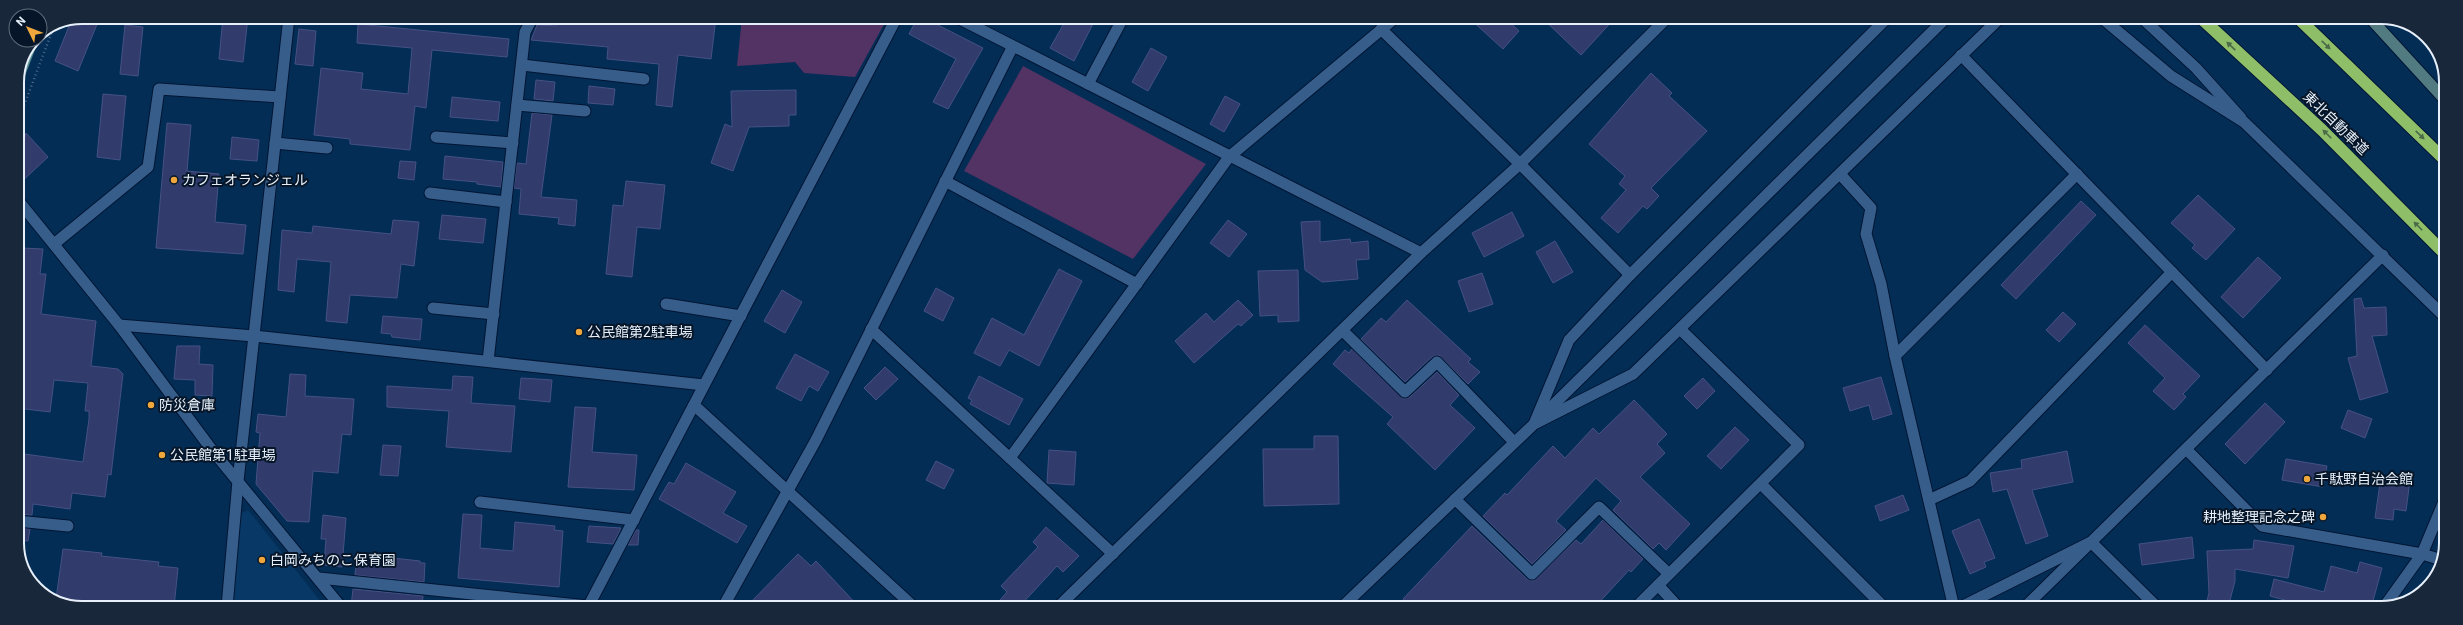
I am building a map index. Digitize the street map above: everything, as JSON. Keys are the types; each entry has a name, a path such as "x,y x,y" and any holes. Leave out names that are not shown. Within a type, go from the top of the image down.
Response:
{"highway":[{"name":"東北自動車道","path":"2207,24 2322,130 2439,248"},
{"path":"2304,24 2439,154"}],"main road":[{"path":"2375,24 2439,93"}],"street":[{"path":"228,601 238,481 288,24"},
{"path":"488,361 525,32 529,24"},
{"path":"591,601 894,24"},
{"path":"967,24 1012,48 1088,84 1422,253"},
{"path":"1088,84 1121,24"},
{"path":"1010,458 1230,157 1387,24"},
{"path":"1064,601 1422,253 1520,164 1661,24"},
{"path":"1534,424 1569,340 1630,275 1880,24"},
{"path":"1348,601 1534,424 1940,24"},
{"path":"1534,424 1633,374 1994,24"},
{"path":"2109,24 2171,76 2244,122"},
{"path":"2148,24 2196,68 2244,122 2383,255 2439,311"},
{"path":"1381,29 1520,164 1630,275"},
{"path":"726,601 789,491 1012,48"},
{"path":"1961,55 2267,370"},
{"path":"522,65 644,79"},
{"path":"54,244 148,167 159,88 280,97"},
{"path":"517,105 584,111"},
{"path":"436,137 513,143"},
{"path":"275,143 327,148"},
{"path":"1840,174 1871,208 1866,234 1881,284 1895,356 1952,601"},
{"path":"1895,356 2077,174"},
{"path":"945,182 1137,284"},
{"path":"430,192 506,202"},
{"path":"24,211 54,244 119,325 212,450 336,601"},
{"path":"2031,601 2187,450 2383,255"},
{"path":"1928,500 1970,481 2172,272"},
{"path":"666,304 741,316"},
{"path":"433,308 494,314"},
{"path":"119,325 254,336 704,385"},
{"path":"871,329 1113,554"},
{"path":"1642,601 1799,445 1680,330"},
{"path":"1343,331 1405,392 1438,362 1514,442"},
{"path":"694,405 908,601"},
{"path":"2187,450 2262,526 2422,554 2437,558"},
{"path":"1761,484 1878,601"},
{"path":"1455,499 1532,574 1599,507 1669,574"},
{"path":"480,502 634,520"},
{"path":"2389,600 2422,554 2439,514"},
{"path":"24,522 68,526"},
{"path":"1973,601 2091,542"},
{"path":"2091,542 2151,601"},
{"path":"319,578 532,601"},
{"path":"1658,585 1673,601"}],"path":[{"path":"24,106 51,33"}],"shaded area":[{"path":"741,24 884,24 855,77 804,73 795,62 737,66"},
{"path":"1023,66 1206,164 1133,259 964,171"},
{"name":"白岡みちのこ保育園","path":"248,510 320,601 232,601 240,514"}],"building":[{"path":"97,24 78,71 55,61 69,25"},
{"path":"222,24 247,24 243,62 219,59"},
{"path":"358,24 509,39 507,57 432,50 426,108 415,106 410,150 350,144 350,139 314,135 321,68 363,73 361,89 408,94 412,48 357,43"},
{"path":"557,24 715,24 711,59 678,55 672,107 656,105 659,64 607,59 608,47 531,40 537,25 557,26"},
{"path":"914,24 936,24 983,48 948,109 933,102 956,59 909,34"},
{"path":"1064,24 1093,24 1074,61 1050,48"},
{"path":"1476,24 1511,24 1519,31 1503,49"},
{"path":"1548,24 1609,24 1581,55"},
{"path":"125,25 143,27 138,76 120,74"},
{"path":"299,29 316,31 313,66 295,64"},
{"path":"1151,48 1167,57 1148,91 1132,82"},
{"path":"1651,73 1672,93 1669,96 1707,131 1651,188 1659,196 1647,209 1643,206 1618,233 1601,218 1626,190 1619,184 1625,176 1589,144"},
{"path":"536,80 555,82 553,101 534,99"},
{"path":"589,86 615,89 613,105 588,103"},
{"path":"796,90 796,115 789,115 789,126 749,127 733,171 711,163 725,124 732,127 731,91"},
{"path":"103,94 126,96 120,160 97,157"},
{"path":"1225,96 1240,104 1224,132 1210,124"},
{"path":"452,97 500,102 498,121 450,117"},
{"path":"532,113 552,115 541,197 577,200 575,226 558,224 559,218 519,214 521,189 514,188 517,163 526,164"},
{"path":"167,123 191,125 187,171 219,174 215,222 246,225 243,254 156,248"},
{"path":"26,133 48,157 24,179 24,140"},
{"path":"232,137 259,140 257,161 230,159"},
{"path":"445,156 503,162 501,187 477,184 477,182 443,179"},
{"path":"400,161 416,162 414,180 398,178"},
{"path":"626,181 665,185 660,229 637,227 632,277 606,274 613,205 623,206"},
{"path":"2198,195 2235,229 2206,260 2192,248 2195,245 2171,223"},
{"path":"2081,201 2096,215 2016,299 2001,285"},
{"path":"1512,212 1524,236 1484,257 1472,233"},
{"path":"442,215 486,219 483,243 439,239"},
{"path":"393,220 419,222 414,266 401,264 397,298 350,295 347,323 326,321 331,262 297,259 294,292 278,290 282,230 312,233 313,226 391,234"},
{"path":"1228,220 1247,234 1229,257 1210,243"},
{"path":"1320,221 1320,242 1350,239 1351,243 1368,241 1369,259 1356,260 1358,279 1322,282 1305,270 1301,222"},
{"path":"1555,241 1573,272 1553,283 1536,252"},
{"path":"24,248 43,249 40,274 46,274 41,314 96,321 91,366 118,369 123,374 111,475 108,474 105,497 72,493 70,509 33,504 32,515 24,514 24,454 83,462 89,419 89,411 85,411 88,383 54,380 50,412 24,409"},
{"path":"2258,257 2281,278 2243,318 2221,297"},
{"path":"1059,269 1082,281 1039,366 1009,350 1000,366 974,353 992,318 1024,335"},
{"path":"1298,270 1299,321 1278,322 1278,315 1260,316 1258,271"},
{"path":"1482,273 1493,304 1469,312 1458,281"},
{"path":"936,288 954,298 943,321 924,311"},
{"path":"782,290 802,302 785,333 764,321"},
{"path":"2361,298 2364,308 2386,307 2387,335 2372,336 2388,392 2360,400 2348,358 2357,356 2354,299"},
{"path":"1238,300 1253,315 1241,326 1238,324 1194,363 1175,341 1206,313 1214,322"},
{"path":"1407,300 1471,359 1468,362 1480,372 1468,384 1439,355 1432,357 1405,382 1361,339 1381,318 1386,322"},
{"path":"2063,312 2076,324 2059,342 2046,330"},
{"path":"383,316 422,319 420,340 392,337 391,334 381,333"},
{"path":"2145,325 2200,376 2183,394 2186,397 2174,410 2153,391 2165,378 2128,343"},
{"path":"177,346 200,346 199,364 213,365 212,396 195,395 195,380 174,379"},
{"path":"1352,349 1403,399 1410,397 1437,372 1459,395 1450,405 1475,428 1435,470 1387,424 1393,417 1333,364 1345,350 1349,353"},
{"path":"795,354 829,372 818,391 809,386 801,401 776,388"},
{"path":"885,367 898,379 876,400 864,388"},
{"path":"290,374 306,375 305,396 354,399 351,435 342,434 338,473 313,471 309,522 287,521 256,484 260,433 256,432 258,414 286,417"},
{"path":"453,376 473,377 471,403 515,406 511,452 446,447 449,411 387,407 387,386 452,390"},
{"path":"979,376 1023,399 1009,425 970,404 972,400 968,398"},
{"path":"1881,377 1892,414 1873,420 1869,405 1850,411 1843,388"},
{"path":"521,378 552,380 550,402 519,399"},
{"path":"1703,378 1715,391 1697,409 1684,396"},
{"path":"1634,400 1667,434 1657,444 1665,453 1640,477 1690,524 1666,550 1659,543 1653,549 1613,510 1621,501 1596,478 1556,521 1566,530 1532,564 1483,516 1505,493 1507,495 1553,446 1565,458 1593,428 1599,434"},
{"path":"2265,403 2285,422 2245,464 2225,444"},
{"path":"575,407 596,408 592,452 637,455 634,490 568,487"},
{"path":"2348,410 2372,419 2365,438 2341,428"},
{"path":"1735,427 1749,440 1721,469 1707,456"},
{"path":"1314,436 1338,436 1339,504 1264,506 1263,449 1314,449"},
{"path":"383,445 401,446 398,476 380,475"},
{"path":"1049,450 1076,452 1074,485 1047,483"},
{"path":"2067,451 2073,482 2032,490 2048,536 2026,544 2007,489 1993,492 1990,473 2022,468 2021,460"},
{"path":"2286,459 2327,466 2323,487 2282,480"},
{"path":"936,461 954,470 944,489 926,480"},
{"path":"686,463 736,492 723,513 747,526 737,543 659,499 669,482 674,484"},
{"path":"2381,476 2410,480 2406,511 2394,509 2393,520 2375,518"},
{"path":"1903,495 1909,510 1880,521 1875,506"},
{"path":"463,514 482,515 480,548 513,551 515,522 555,526 554,530 563,531 559,587 458,578"},
{"path":"323,515 346,518 342,567 324,565 326,539 321,539"},
{"path":"1979,519 1995,558 1984,562 1986,567 1970,574 1952,531"},
{"path":"1603,520 1643,559 1631,572 1629,570 1600,601 1405,601 1403,599 1472,526 1527,579 1533,581 1576,540 1581,544"},
{"path":"589,526 621,528 613,544 587,542"},
{"path":"1046,527 1079,556 1063,572 1057,566 1025,601 999,601 1007,592 1001,586 1038,547 1033,542"},
{"path":"24,528 30,529 28,541 24,541"},
{"path":"636,530 639,530 638,545 628,545"},
{"path":"2192,537 2194,558 2142,565 2139,544"},
{"path":"2254,540 2294,546 2288,578 2235,569 2235,581 2230,601 2207,601 2209,593 2207,551 2253,549"},
{"path":"63,549 102,553 101,556 159,562 158,566 178,568 175,601 82,601 70,600 57,595"},
{"path":"357,554 420,561 420,563 425,563 424,582 355,575"},
{"path":"798,554 811,566 816,561 853,601 752,601"},
{"path":"2360,562 2382,568 2373,601 2288,601 2270,596 2274,579 2324,592 2331,566 2357,573"},
{"path":"353,589 423,596 423,601 352,601"}],"place":[{"name":"カフェオランジェル","path":"174,180"},
{"name":"公民館第2駐車場","path":"579,332"},
{"name":"防災倉庫","path":"151,405"},
{"name":"公民館第1駐車場","path":"162,455"},
{"name":"千駄野自治会館","path":"2307,479"},
{"name":"耕地整理記念之碑","path":"2323,517"},
{"name":"白岡みちのこ保育園","path":"262,560"}]}
